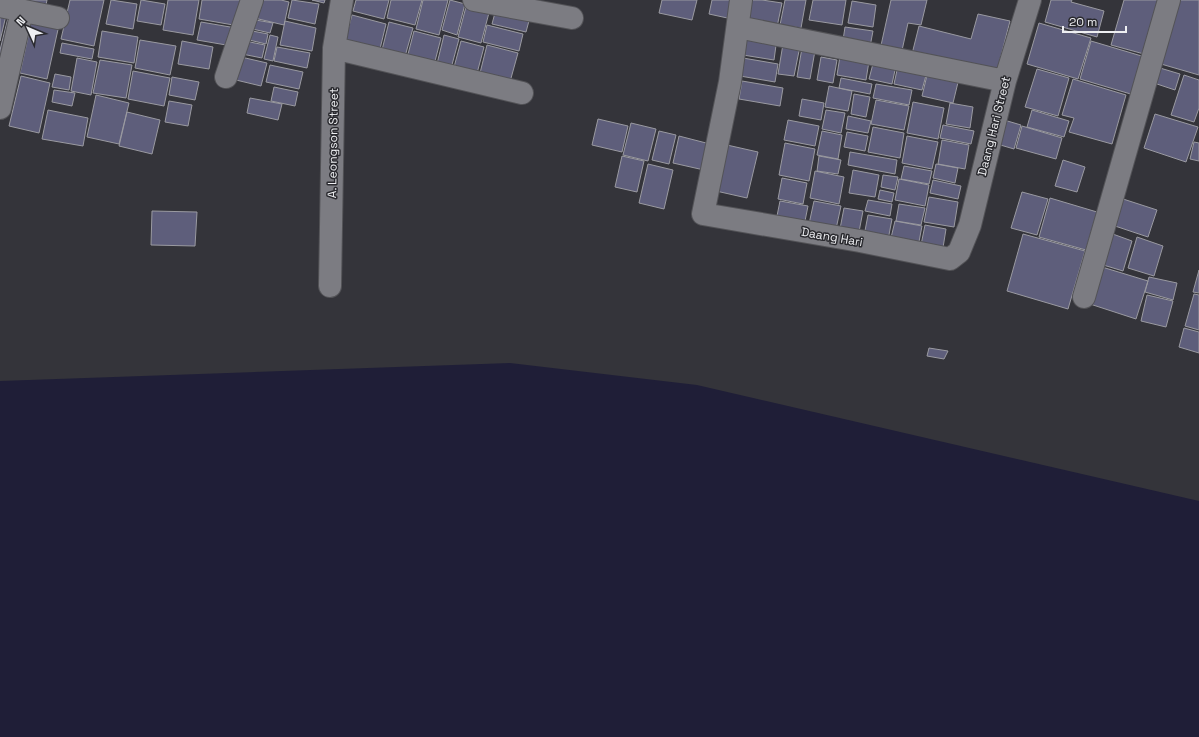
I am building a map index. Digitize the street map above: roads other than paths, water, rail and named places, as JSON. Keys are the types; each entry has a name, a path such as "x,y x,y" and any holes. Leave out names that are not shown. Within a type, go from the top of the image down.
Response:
{"street":[{"path":"226,78 252,0"},
{"name":"A. Leongson Street","path":"330,286 334,48 342,0"},
{"path":"474,0 572,18"},
{"path":"741,0 738,27 1005,81"},
{"name":"Daang Hari Street","path":"959,252 970,225 1005,81 1030,0"},
{"path":"1084,297 1169,0"},
{"path":"0,6 58,18"},
{"path":"0,108 22,11"},
{"name":"Daang Hari","path":"738,27 730,82 703,214 860,241 950,259 959,252"},
{"path":"334,48 522,93"}]}
